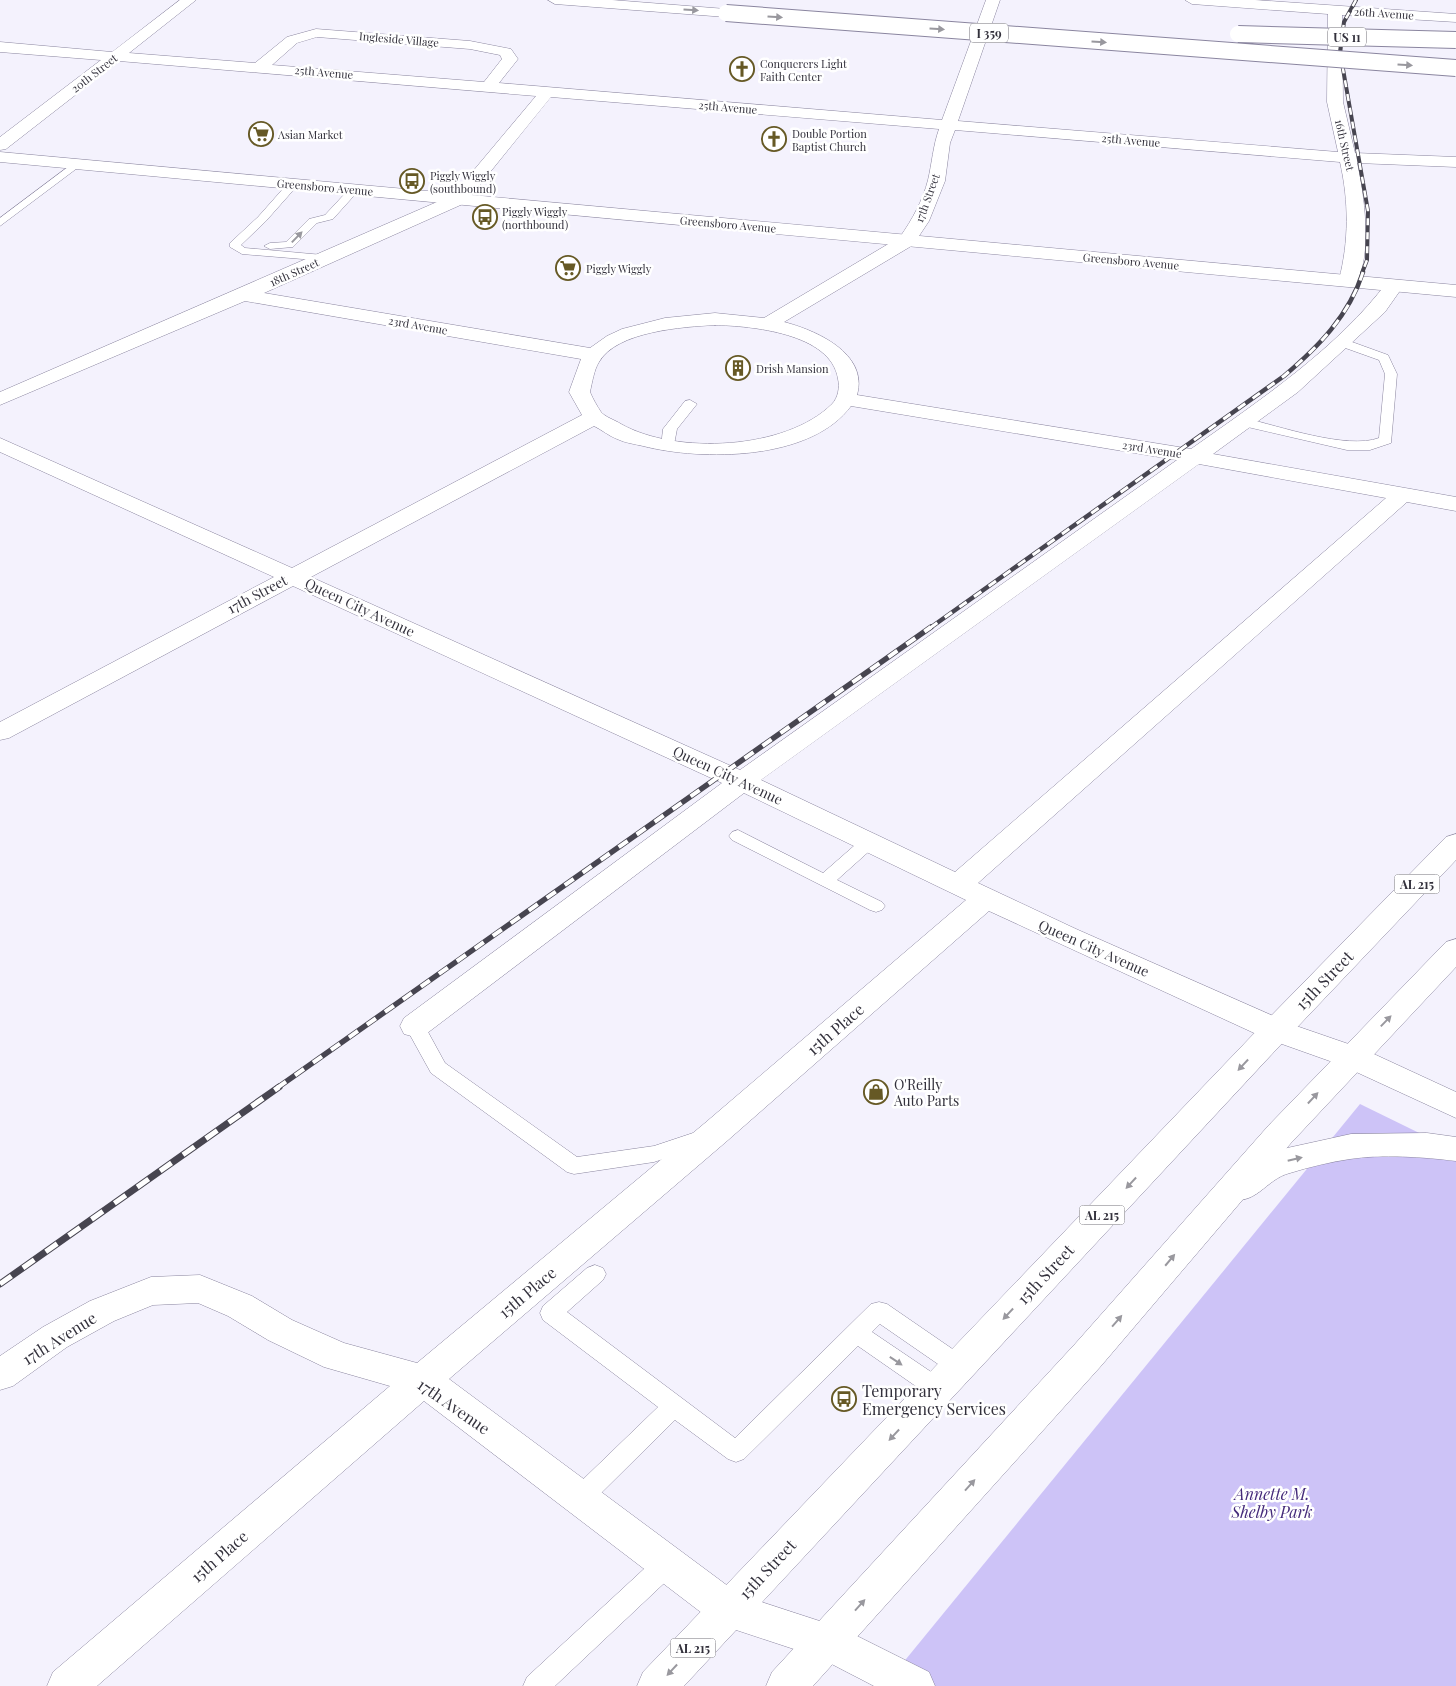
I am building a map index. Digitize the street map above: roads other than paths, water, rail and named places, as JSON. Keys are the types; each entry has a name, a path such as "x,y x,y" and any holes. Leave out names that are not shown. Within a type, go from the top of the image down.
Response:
{"main road":[{"name":"20th Street","path":"0,146 188,0"},
{"name":"I 359","path":"555,0 1456,68"},
{"name":"17th Street","path":"767,324 907,241 920,221 936,180 942,143 994,0"},
{"name":"26th Avenue","path":"1192,0 1262,2 1335,10 1456,18"},
{"name":"16th Street","path":"1335,10 1335,102 1352,177 1357,228 1354,257 1348,280"},
{"name":"I 359","path":"973,14 1002,17"},
{"path":"1219,32 1456,49"},
{"name":"Ingleside Village","path":"260,67 282,48 299,37 316,33 356,35 470,45 506,52 510,59 489,86"},
{"name":"US 11","path":"1238,34 1456,40"},
{"name":"25th Avenue","path":"0,47 1348,158 1456,162"},
{"name":"US 11","path":"1252,54 1430,82"},
{"name":"18th Street","path":"0,399 243,295 459,199 548,91"},
{"name":"Greensboro Avenue","path":"0,157 1456,291"},
{"path":"414,1026 742,781 1291,388 1378,308 1395,285"},
{"name":"23rd Avenue","path":"243,295 593,356"},
{"path":"715,319 767,324 808,337 827,348 840,360 848,373 850,387 847,399 834,414 819,426 798,436 772,444 716,450 668,447 631,437 610,428 595,417 585,406 579,389 580,375 593,356 616,340 662,324 715,319"},
{"name":"23rd Avenue","path":"847,399 1196,456 1456,504"},
{"name":"17th Street","path":"0,732 595,417"},
{"name":"Queen City Avenue","path":"0,444 742,781 972,892 1276,1030 1352,1056 1456,1106"},
{"name":"15th Place","path":"67,1686 423,1380 716,1132 972,892 1402,495"},
{"name":"15th Street","path":"657,1686 1276,1030 1456,843"},
{"path":"786,1686 1088,1355 1222,1199 1352,1056 1456,949"},
{"path":"1222,1199 1278,1163 1351,1146 1427,1145 1456,1148"},
{"name":"17th Avenue","path":"0,1376 55,1337 102,1311 151,1291 200,1289 240,1306 280,1330 337,1356 423,1380 729,1610 827,1641 915,1686"}],"lane":[{"path":"0,224 76,164"},
{"path":"293,184 262,219 234,245 242,251 323,259"},
{"path":"262,219 264,224 247,242 249,244 282,247 289,245 313,221 329,217 355,189"},
{"path":"1244,422 1347,446 1370,446 1386,440 1391,374 1384,358 1341,342"},
{"path":"668,447 670,430 690,404"},
{"path":"738,836 876,906"},
{"path":"825,881 869,842"},
{"path":"414,1026 438,1068 574,1166 654,1154 716,1132"},
{"path":"595,1274 551,1313 736,1452 879,1311 948,1377"},
{"path":"856,1333 948,1377"},
{"path":"580,1498 674,1406"},
{"path":"536,1686 667,1564"}],"railway":[{"path":"1356,0 1344,22 1340,52 1368,211 1367,260 1362,273"},
{"path":"930,628 1284,376 1309,354 1341,317 1350,303 1363,272"},
{"path":"277,1088 931,627"},
{"path":"0,1284 279,1087"}],"place":[{"name":"Conquerers Light Faith Center","path":"742,69"},
{"name":"Asian Market","path":"261,134"},
{"name":"Double Portion Baptist Church","path":"774,139"},
{"name":"Piggly Wiggly (southbound)","path":"412,181"},
{"name":"Piggly Wiggly (northbound)","path":"485,217"},
{"name":"Piggly Wiggly","path":"568,268"},
{"name":"Drish Mansion","path":"738,368"},
{"name":"O'Reilly Auto Parts","path":"876,1092"},
{"name":"Temporary Emergency Services","path":"844,1399"}],"park label":[{"name":"Annette M. Shelby Park","path":"1272,1502"}]}
